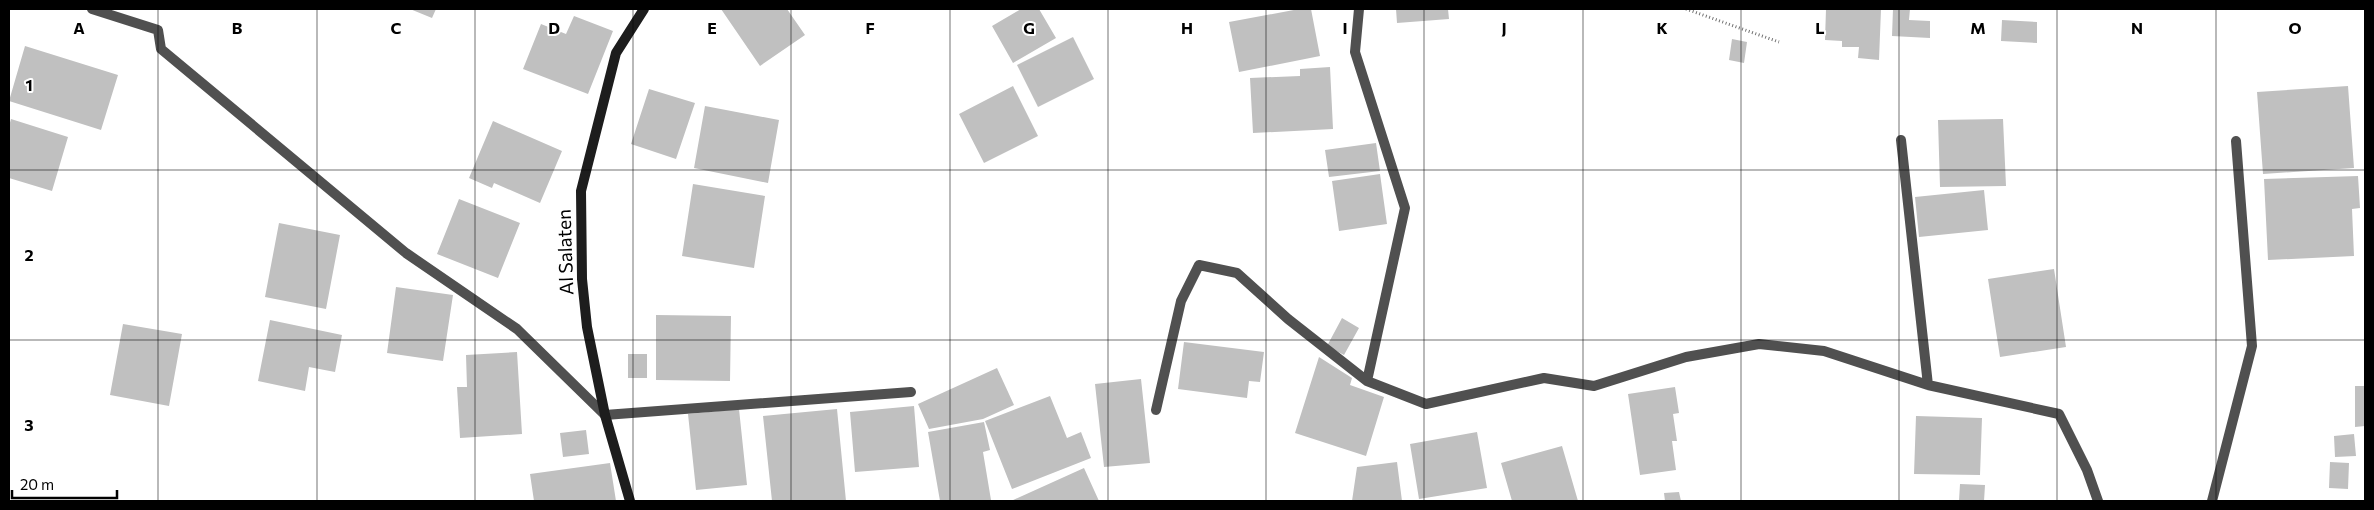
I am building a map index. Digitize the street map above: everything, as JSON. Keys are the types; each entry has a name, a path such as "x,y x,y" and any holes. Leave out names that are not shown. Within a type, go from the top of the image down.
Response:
{"main road":[{"name":"Al Salaten","path":"630,501 605,415 586,328 582,279 581,191 616,53 644,9"}],"lane":[{"path":"92,9 158,30 161,49 406,253 517,329 605,415 911,392"},
{"path":"1360,9 1355,52 1405,208 1367,381"},
{"path":"1901,140 1928,385"},
{"path":"2212,501 2252,346 2236,141"},
{"path":"1156,410 1181,301 1199,265 1237,273 1288,319 1367,381 1426,404 1544,378 1594,386 1686,357 1759,344 1824,351 1928,385 2059,414 2088,470 2098,501"}],"path":[{"path":"1686,9 1779,42"}],"building":[{"path":"410,9 436,9 432,18"},
{"path":"721,9 787,9 805,35 760,66"},
{"path":"1021,9 1039,9 1056,38 1013,63 992,26"},
{"path":"1299,9 1311,9 1320,56 1239,72 1229,22"},
{"path":"1396,9 1448,9 1449,19 1397,23"},
{"path":"1826,9 1881,9 1879,60 1858,58 1859,47 1842,47 1842,41 1825,40"},
{"path":"1893,9 1910,9 1909,20 1930,21 1930,38 1892,36"},
{"path":"574,16 613,31 588,94 523,69 541,24 566,34"},
{"path":"2002,20 2037,22 2037,43 2001,41"},
{"path":"1073,37 1094,79 1038,107 1017,65"},
{"path":"1732,39 1747,42 1744,63 1729,60"},
{"path":"25,46 118,75 101,130 9,101"},
{"path":"1330,67 1333,129 1253,133 1250,78 1300,76 1300,69"},
{"path":"1013,86 1038,136 984,163 959,114"},
{"path":"2348,86 2354,168 2263,174 2257,92"},
{"path":"649,89 695,103 676,159 631,144"},
{"path":"705,106 779,120 768,183 694,168"},
{"path":"11,119 68,137 52,191 9,178 9,126"},
{"path":"2003,119 2006,186 1940,187 1938,120"},
{"path":"493,121 562,151 540,203 494,183 492,188 469,178"},
{"path":"1376,143 1380,171 1329,177 1325,150"},
{"path":"1380,174 1387,224 1339,231 1332,181"},
{"path":"2358,176 2360,208 2352,209 2354,256 2268,260 2264,179"},
{"path":"693,184 765,196 754,268 682,256"},
{"path":"1984,190 1988,230 1919,237 1915,197"},
{"path":"459,199 520,223 498,278 437,254"},
{"path":"279,223 340,235 326,309 265,297"},
{"path":"2054,269 2066,347 2000,357 1988,279"},
{"path":"396,287 453,295 443,361 387,353"},
{"path":"656,315 731,316 730,381 656,380"},
{"path":"1342,318 1359,328 1344,355 1327,346"},
{"path":"270,320 342,335 335,372 309,367 305,391 258,381"},
{"path":"123,324 182,334 169,406 110,395"},
{"path":"1184,342 1264,352 1260,382 1249,381 1247,398 1178,389"},
{"path":"517,352 522,434 460,438 457,387 467,387 466,355"},
{"path":"628,354 647,354 647,378 628,378"},
{"path":"1319,357 1352,378 1350,385 1384,397 1366,456 1295,433"},
{"path":"997,368 1014,405 983,419 929,429 918,404"},
{"path":"1141,379 1150,463 1104,467 1095,384"},
{"path":"2355,386 2365,386 2365,426 2355,427"},
{"path":"1675,387 1679,413 1673,414 1677,441 1672,441 1676,470 1640,475 1628,394"},
{"path":"1050,396 1067,438 1081,432 1091,458 1012,489 985,421"},
{"path":"914,406 919,467 855,472 850,412"},
{"path":"739,409 747,485 696,490 688,414"},
{"path":"837,409 846,501 772,501 763,416"},
{"path":"1916,416 1982,418 1980,475 1914,474"},
{"path":"984,422 990,450 983,452 991,500 940,501 928,432"},
{"path":"586,430 589,454 563,457 560,433"},
{"path":"1477,432 1487,488 1419,499 1410,444"},
{"path":"2354,434 2356,456 2335,457 2334,436"},
{"path":"1562,446 1578,501 1512,501 1501,463"},
{"path":"1397,462 1402,501 1352,501 1357,467"},
{"path":"2330,462 2349,463 2348,489 2329,488"},
{"path":"610,463 616,501 534,501 530,474"},
{"path":"1084,468 1099,501 1011,501"},
{"path":"1960,484 1985,485 1984,501 1959,501"},
{"path":"1679,492 1681,501 1665,501 1664,493"}]}
